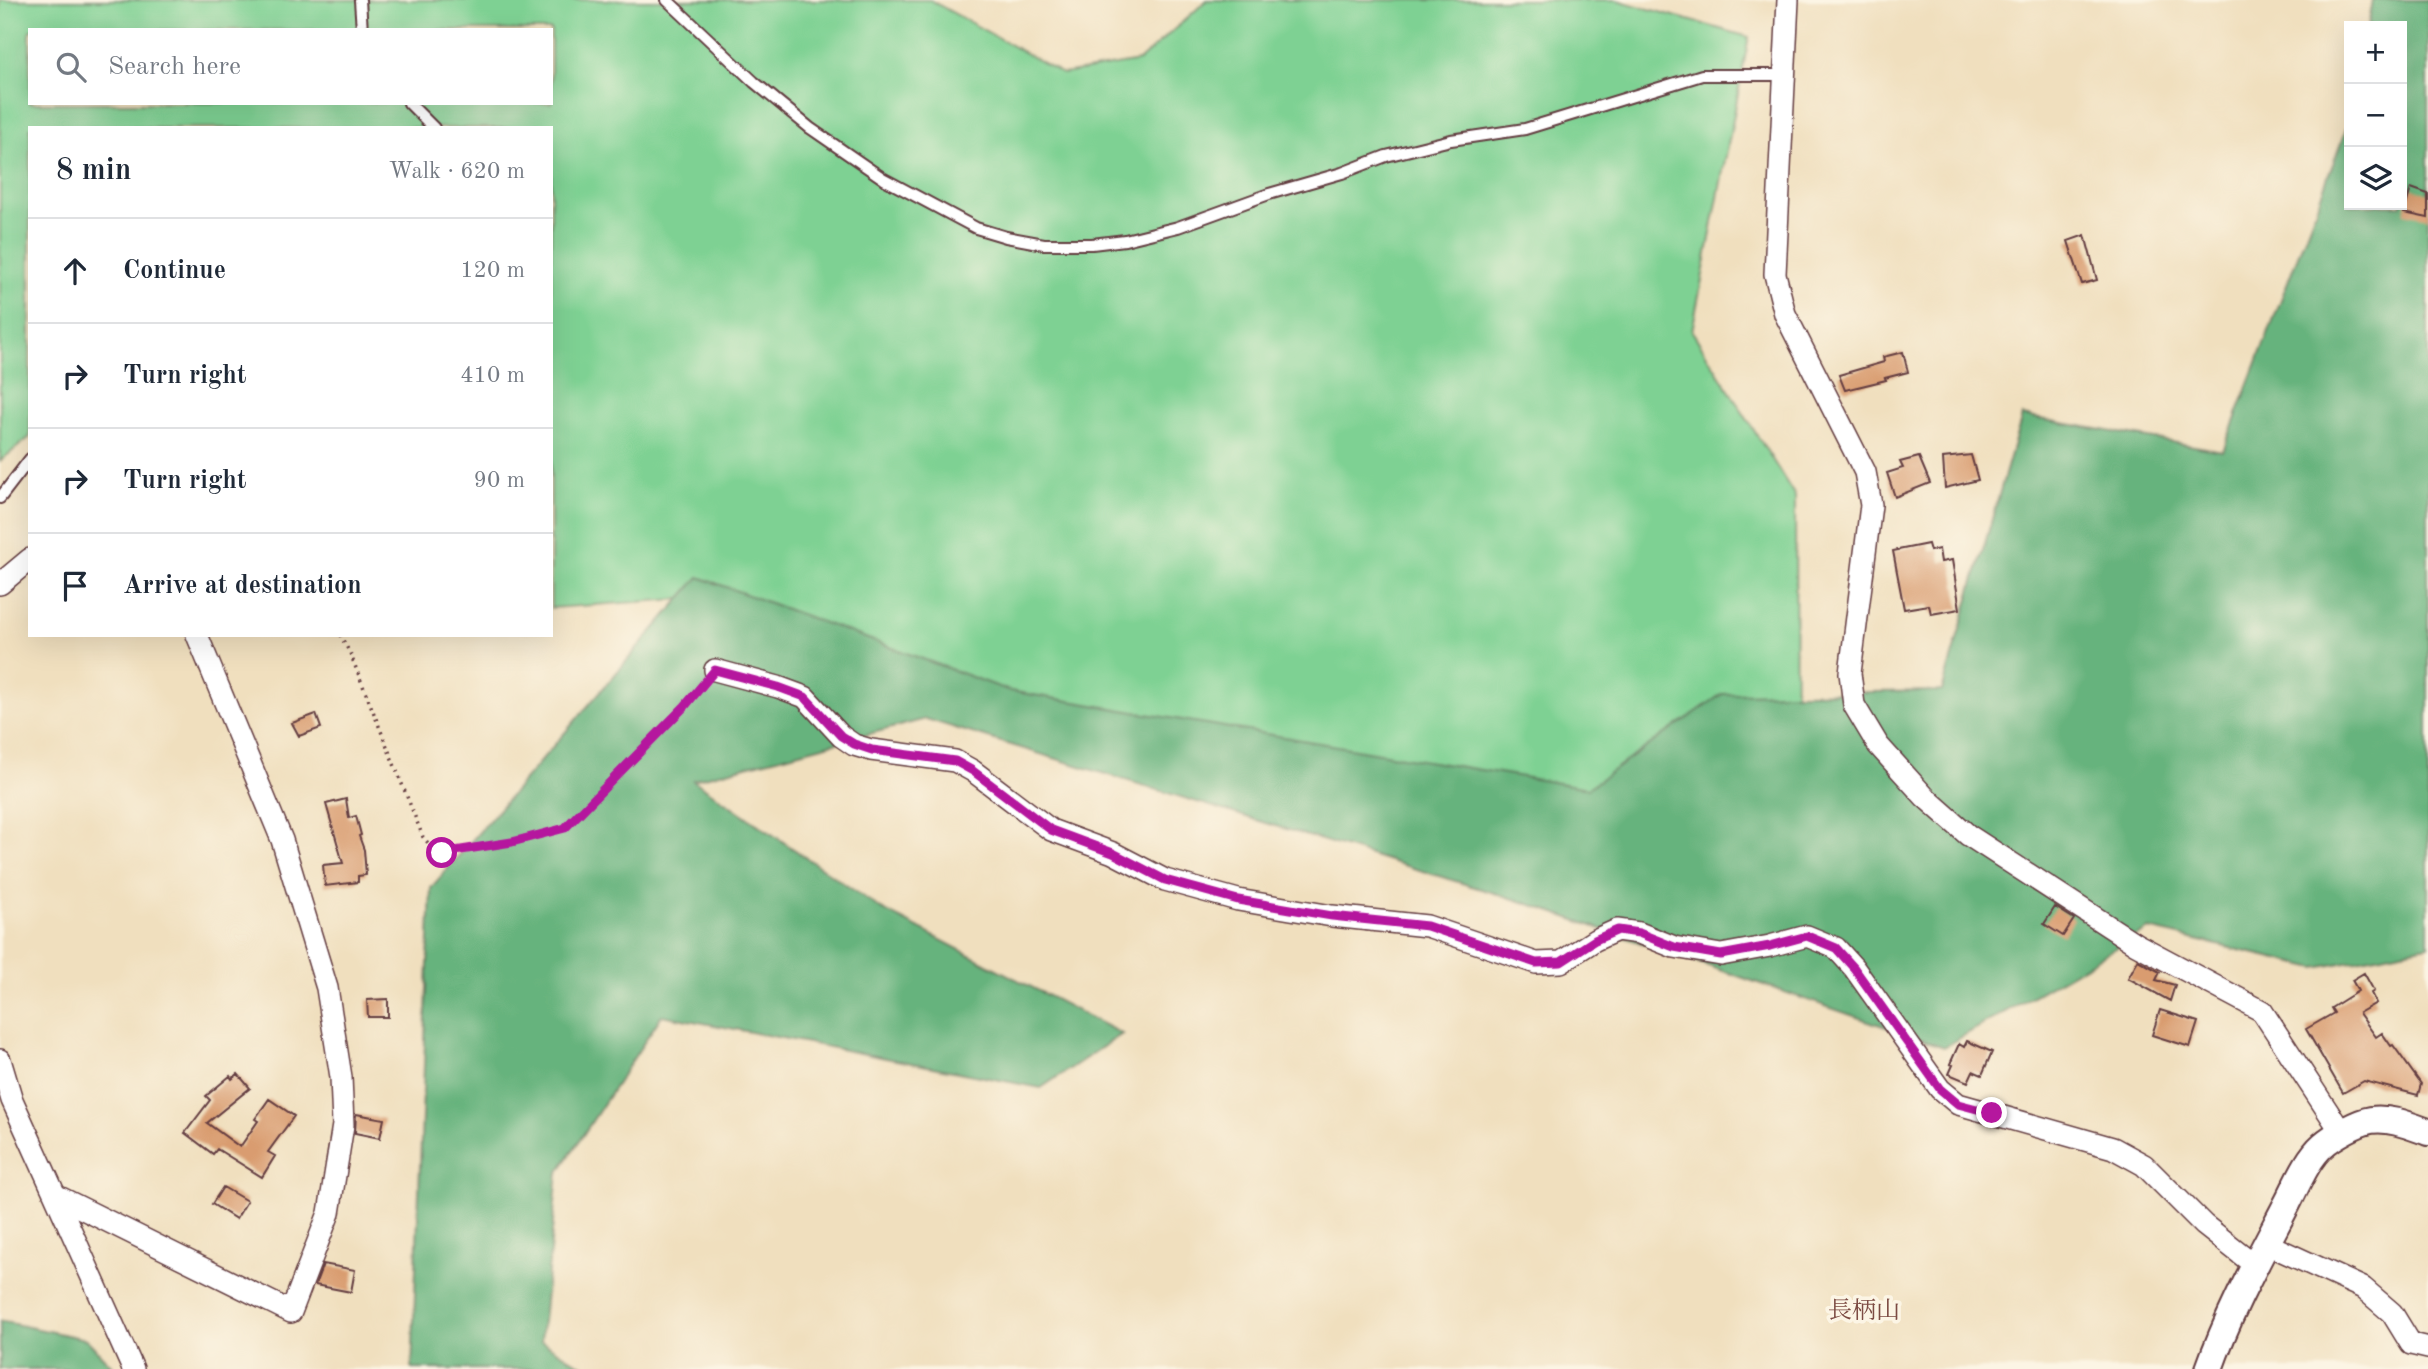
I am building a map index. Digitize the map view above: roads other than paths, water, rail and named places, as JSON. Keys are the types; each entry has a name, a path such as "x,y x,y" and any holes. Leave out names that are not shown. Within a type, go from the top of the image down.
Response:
{"street":[{"path":"1788,0 1774,274 1785,314 1865,472 1871,505 1850,673 1854,705 1878,745 1925,797 1968,835 2136,944 2262,1011 2342,1133"},
{"path":"0,584 28,561"},
{"path":"55,1195 290,1311 329,1213 343,1125 341,1077 327,988 282,840 198,637"},
{"path":"715,670 805,697 841,736 854,744 872,750 955,761 973,771 1051,830 1113,853 1165,880 1238,900 1332,916 1427,926 1536,963 1561,962 1595,940 1618,930 1639,933 1674,947 1721,955 1807,936 1836,948 1854,968 1940,1089 1958,1104 2113,1148 2144,1166 2204,1225 2261,1255 2363,1287 2392,1313 2411,1344 2428,1348"},
{"path":"0,1060 12,1100 133,1369"},
{"path":"2209,1369 2261,1255 2306,1168 2322,1146 2342,1133 2371,1120 2402,1123 2428,1132"}],"lane":[{"path":"360,0 362,28"},
{"path":"667,0 754,82 810,128 884,179 976,228 1044,244 1091,244 1125,240 1178,227 1387,156 1451,140 1525,129 1702,75 1784,75"},
{"path":"411,105 432,126"},
{"path":"0,498 28,462"}],"district":[{"name":"長柄山","path":"1864,1310"}]}
